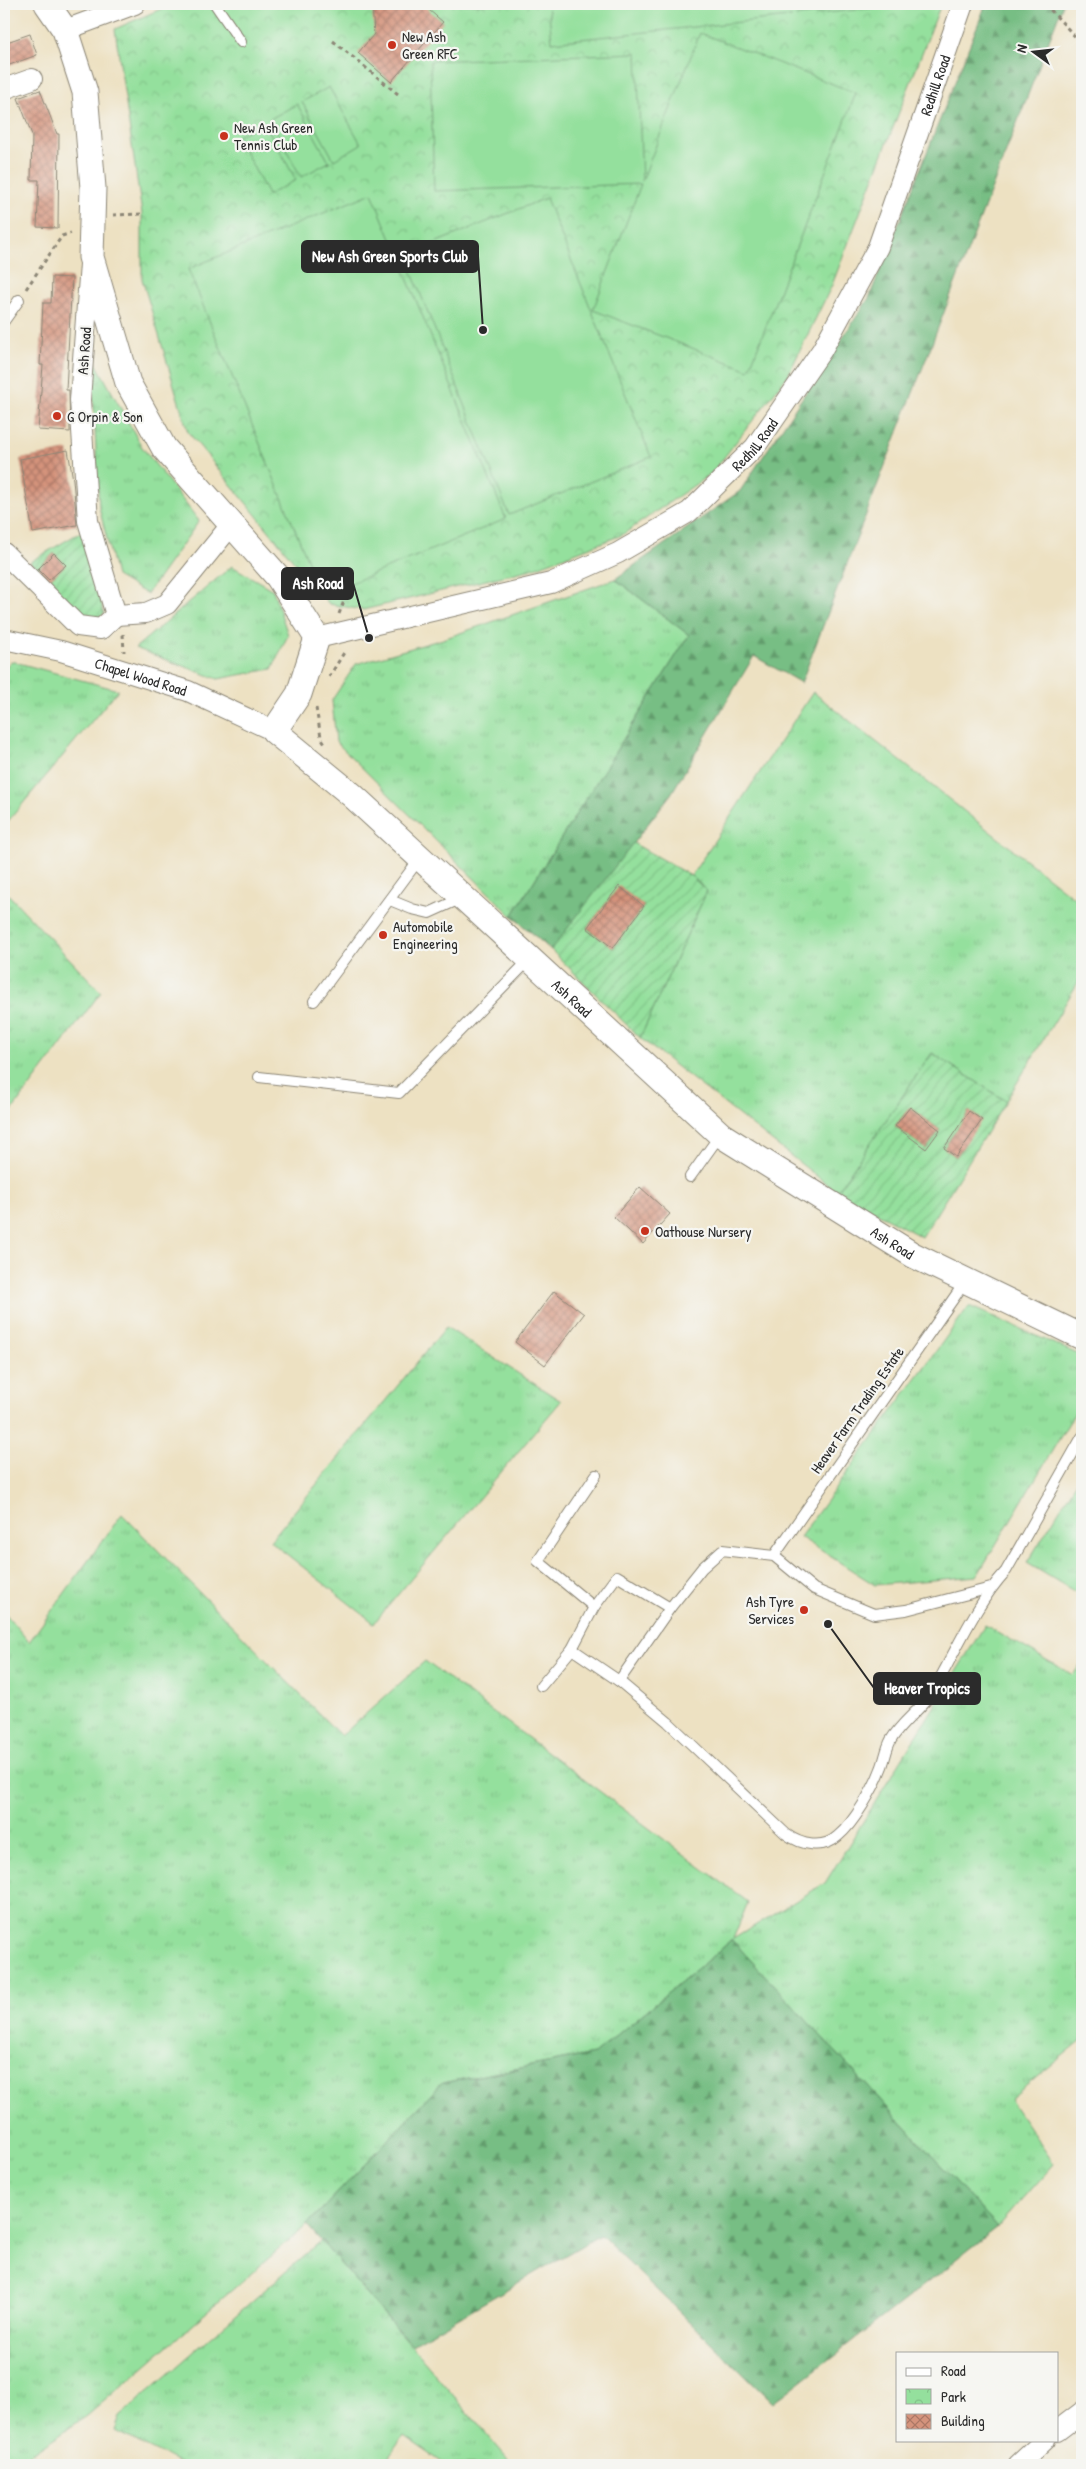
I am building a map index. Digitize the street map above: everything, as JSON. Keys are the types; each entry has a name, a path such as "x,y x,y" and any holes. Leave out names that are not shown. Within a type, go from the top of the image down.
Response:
{"street":[{"name":"Ash Road","path":"47,4 65,30 85,92 93,188 91,257 80,400 88,521 113,618"},
{"path":"65,30 135,4"},
{"name":"Redhill Road","path":"323,637 559,580 618,553 689,512 755,447 822,350 878,247 963,4"},
{"path":"4,89 32,79"},
{"name":"Ash Road","path":"91,257 128,383 164,448 278,577 323,637"},
{"path":"4,553 78,626 101,629 113,618 146,613 167,604 231,525"},
{"path":"274,731 299,694 323,637"},
{"name":"Chapel Wood Road","path":"4,639 61,651 188,691 274,731"},
{"name":"Ash Road","path":"274,731 352,795 721,1135 913,1255 965,1282 1082,1336"},
{"path":"1058,2430 1082,2412"},
{"path":"1018,2465 1043,2442"}],"lane":[{"path":"215,4 241,42"},
{"path":"4,320 19,300"},
{"path":"314,1001 420,857"},
{"path":"390,900 412,909 429,913 462,898"},
{"path":"258,1078 399,1093 530,959"},
{"path":"690,1177 721,1135"},
{"name":"Heaver Farm Trading Estate","path":"774,1556 965,1282"},
{"path":"572,1648 619,1681 668,1722 786,1834 806,1844 826,1843 837,1837 852,1819 880,1771 892,1740 929,1697 991,1588 1006,1571 1082,1437"},
{"path":"594,1607 538,1561 596,1475"},
{"path":"619,1681 670,1608 702,1568 722,1550 774,1556 814,1588 874,1614 906,1610 991,1588"},
{"path":"541,1686 572,1648 594,1607 617,1576 670,1608"}],"path":[{"path":"1045,4 1082,44"},
{"path":"333,41 398,94"},
{"path":"19,300 62,236 92,221 142,214"},
{"path":"323,637 351,583"},
{"path":"113,618 124,635 124,670"},
{"path":"328,678 345,651 353,647"},
{"path":"317,703 315,711 321,737 330,750"}],"green space":[{"path":"172,4 941,4 832,285 788,375 712,473 622,535 532,569 363,610 329,604 188,432 142,279 142,214 115,29"},
{"path":"548,4 882,4 883,7 552,42"},
{"path":"986,4 1063,4 801,683 754,656 671,794 551,950 512,916 689,635 615,579 740,491 869,298"},
{"path":"700,33 856,93 749,370 593,310 641,184 434,191 430,61 637,53 642,181"},
{"path":"329,87 361,144 334,160 302,102"},
{"path":"297,104 329,162 301,177 270,119"},
{"path":"264,122 296,180 268,195 237,136"},
{"path":"372,193 506,519 322,595 188,269"},
{"path":"546,198 651,457 509,515 405,255"},
{"path":"91,354 142,447 199,521 147,594 116,576 99,507"},
{"path":"84,530 104,614 94,622 81,621 30,562","holes":["54,553 65,565 49,580 38,568"]},
{"path":"232,566 273,590 288,635 272,669 218,679 135,648"},
{"path":"615,579 689,635 512,916 336,742 332,700 356,664 443,639"},
{"path":"11,661 118,690 4,826 4,669"},
{"path":"813,692 1082,904 1082,976 1006,1101 932,1053 837,1192 640,1038 707,891 691,876"},
{"path":"633,843 691,876 707,891 640,1038 551,950","holes":["619,887 644,906 613,948 587,928"]},
{"path":"4,890 101,992 4,1121"},
{"path":"932,1053 1006,1101 922,1237 837,1192","holes":["910,1107 940,1130 926,1149 895,1126","969,1111 981,1120 956,1157 944,1148"]},
{"path":"969,1306 1082,1356 1082,1401 977,1576 875,1585 800,1537"},
{"path":"446,1327 561,1401 374,1623 270,1541"},
{"path":"1082,1473 1082,1596 1027,1563"},
{"path":"122,1514 341,1736 425,1661 748,1902 733,1939 825,1883 985,1625 1073,1675 1082,1662 1082,2040 1010,2099 1054,2164 998,2227 732,1940 594,2054 442,2083 307,2225 87,2416 13,2465 4,2465 4,1612 29,1642"},
{"path":"732,1940 998,2227 773,2403 600,2235 411,2345 307,2225 442,2083 594,2054"},
{"path":"321,2241 513,2465 446,2465 404,2436 383,2465 183,2465 115,2431 120,2416"}],"building":[{"path":"372,4 422,4 443,22 391,82 358,53 374,34"},
{"path":"30,34 37,55 4,67 4,43"},
{"path":"40,90 57,134 59,134 58,228 37,227 39,180 31,180 32,135 18,98"},
{"path":"52,277 72,278 66,390 69,390 70,432 38,430 43,365 40,365 43,303 51,303"},
{"path":"68,450 77,525 33,533 20,459"},
{"path":"54,553 66,565 49,580 38,569"},
{"path":"619,886 644,906 613,948 587,928"},
{"path":"910,1107 940,1130 926,1149 895,1126"},
{"path":"969,1111 982,1120 956,1157 944,1148"},
{"path":"640,1187 670,1214 643,1244 614,1217"},
{"path":"554,1291 584,1314 545,1365 515,1342"}],"place":[{"name":"New Ash Green RFC","path":"392,45"},
{"name":"New Ash Green Tennis Club","path":"224,136"},
{"name":"New Ash Green Sports Club","path":"483,330"},
{"name":"G Orpin & Son","path":"57,416"},
{"name":"Ash Road","path":"369,638"},
{"name":"Automobile Engineering","path":"383,935"},
{"name":"Oathouse Nursery","path":"645,1231"},
{"name":"Ash Tyre Services","path":"804,1610"},
{"name":"Heaver Tropics","path":"828,1624"}]}
